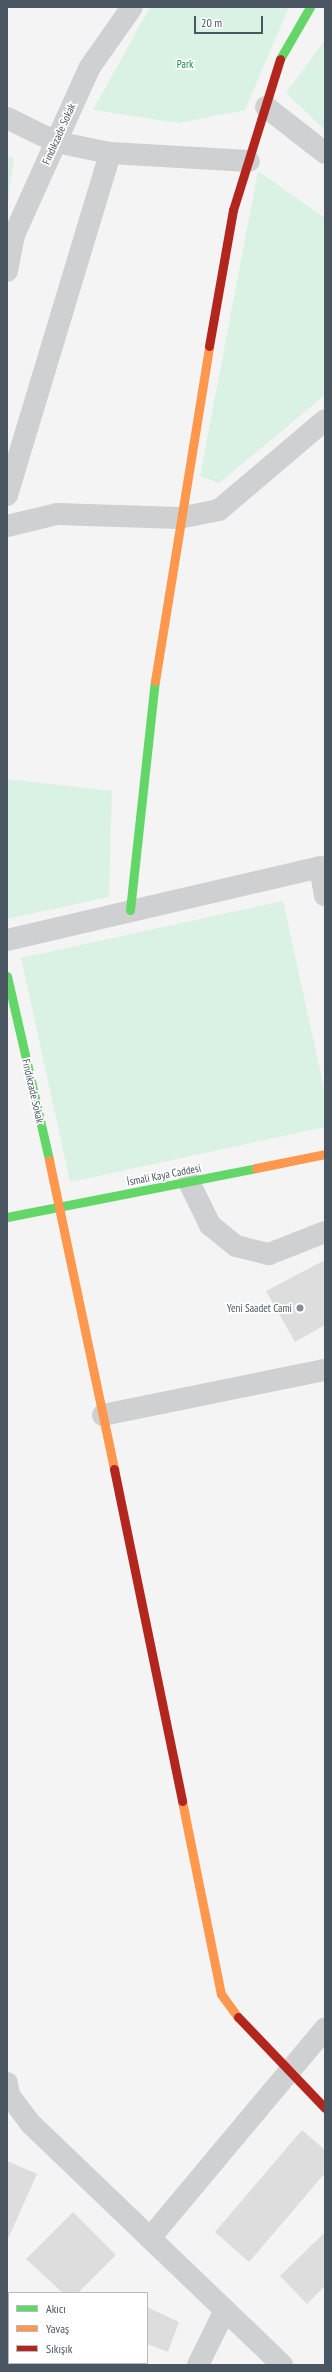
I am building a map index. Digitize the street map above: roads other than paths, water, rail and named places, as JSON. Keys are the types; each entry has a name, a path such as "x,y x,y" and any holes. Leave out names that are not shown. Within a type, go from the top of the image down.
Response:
{"street":[{"name":"Fındıkzade Sokak","path":"7,271 14,235 90,67 132,7"},
{"path":"130,910 145,744 178,518 233,210 283,50 310,7"},
{"path":"266,107 325,153"},
{"path":"7,118 56,142 110,153 248,161"},
{"path":"7,495 110,153"},
{"path":"7,526 57,514 178,518 219,510 325,420"},
{"path":"7,940 323,866 325,896"},
{"name":"Fındıkzade Sokak","path":"7,976 8,986 60,1206 221,1994 245,2027 325,2108"},
{"name":"İsmali Kaya Caddesi","path":"7,1217 325,1154"},
{"path":"188,1182 210,1224 236,1246 269,1254 325,1232"},
{"path":"103,1415 325,1370"},
{"path":"150,2238 325,2029"},
{"path":"8,2092 32,2124 282,2365"},
{"path":"198,2365 225,2310"}],"place":[{"name":"Yeni Saadet Cami","path":"300,1308"}],"park label":[{"name":"Park","path":"185,64"}]}
